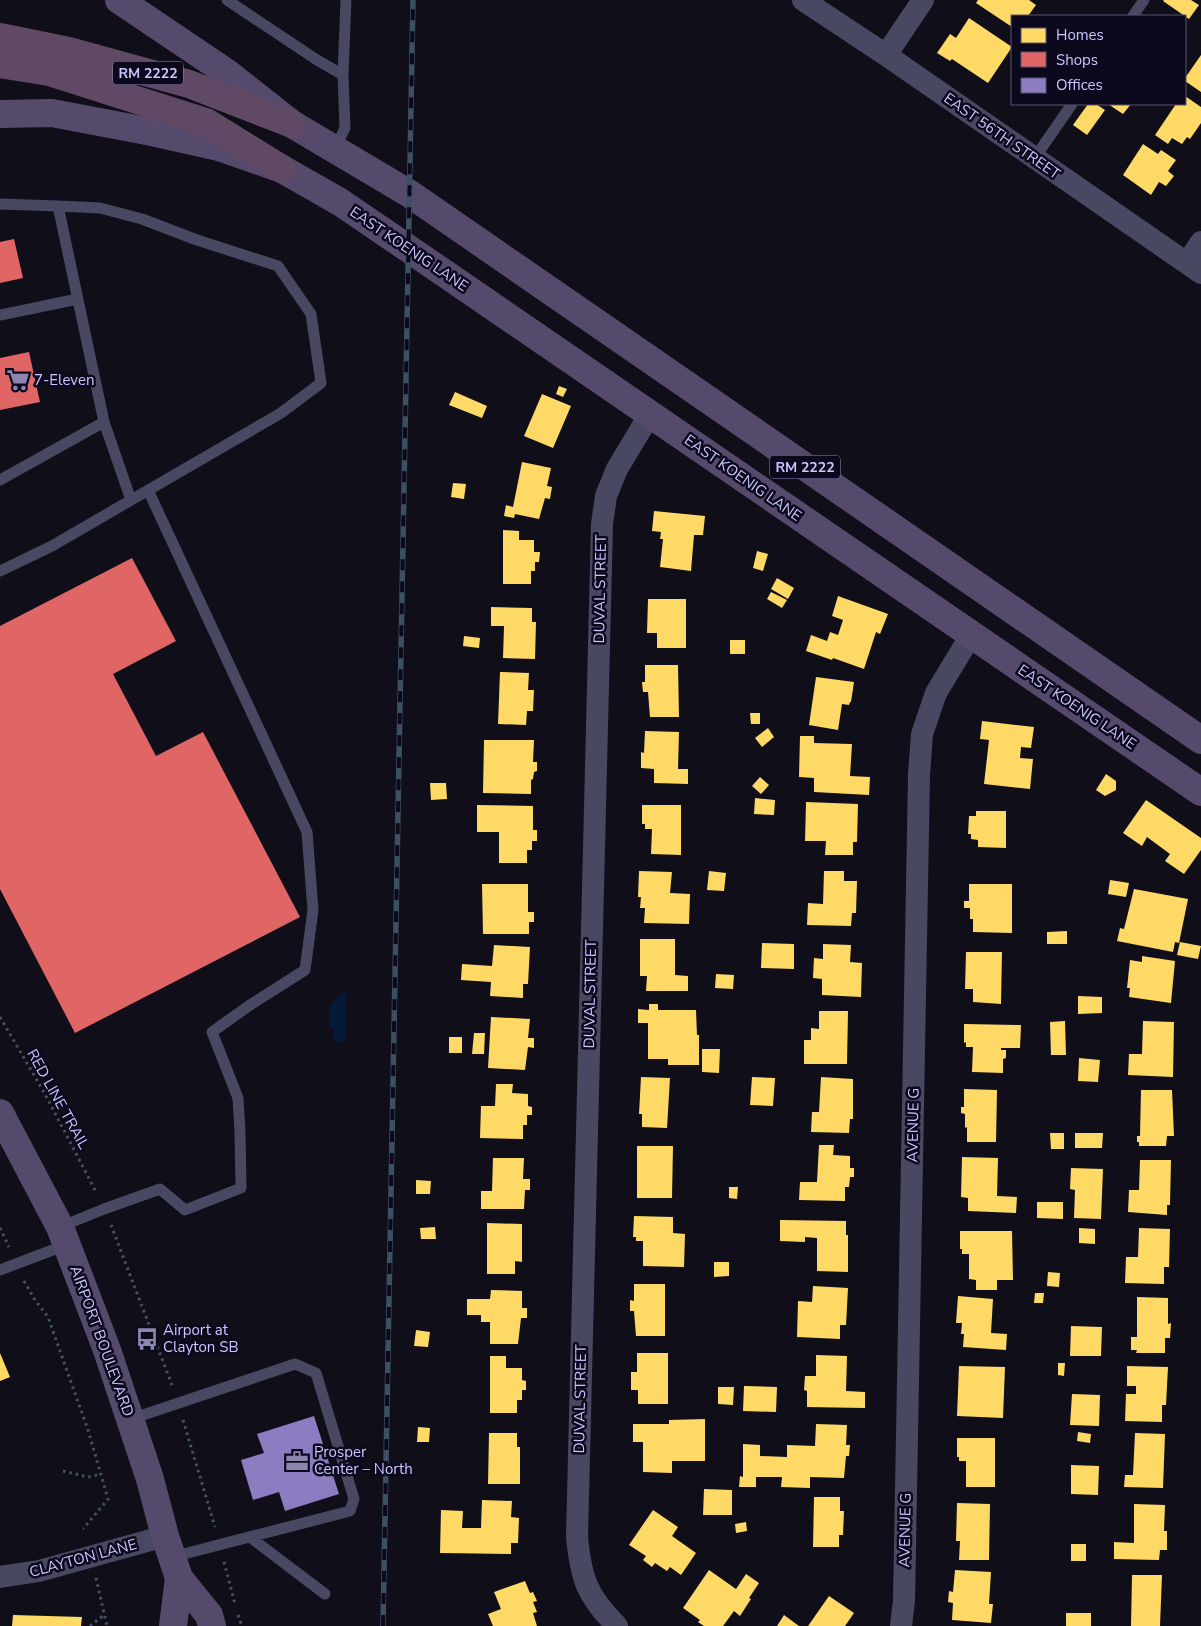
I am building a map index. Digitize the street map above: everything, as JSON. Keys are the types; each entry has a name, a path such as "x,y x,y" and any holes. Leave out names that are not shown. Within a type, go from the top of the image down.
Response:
{"highway":[{"name":"RM 2222","path":"0,37 69,51 189,84 292,124"},
{"name":"RM 2222","path":"0,64 50,72 206,122 282,169"}],"main road":[{"path":"125,1 226,72 292,124"},
{"name":"EAST KOENIG LANE","path":"0,114 52,113 152,132 219,148 282,169 340,202 1201,792"},
{"name":"RM 2222","path":"292,124 410,194 1201,740"},
{"name":"AIRPORT BOULEVARD","path":"3,1124 63,1236 107,1350 150,1479 172,1557 173,1626"},
{"name":"AIRPORT BOULEVARD","path":"172,1557 209,1615 212,1626"}],"street":[{"name":"EAST 56TH STREET","path":"803,0 886,55 1194,268"},
{"path":"886,55 923,0"},
{"path":"1194,268 1201,242"},
{"name":"DUVAL STREET","path":"617,1626 602,1611 586,1585 579,1562 577,1537 602,524 606,496 617,469 650,414"},
{"name":"AVENUE G","path":"901,1626 904,1591 919,775 922,734 936,693 971,635"},
{"name":"CLAYTON LANE","path":"0,1577 172,1557"}],"lane":[{"path":"227,0 317,60 343,75"},
{"path":"335,149 345,128 343,75 346,0"},
{"path":"1133,15 1144,0"},
{"path":"1034,159 1071,105"},
{"path":"0,204 100,208 142,219 197,240 278,266 311,314 321,383 281,414 52,546 0,571"},
{"path":"58,206 104,422 131,500"},
{"path":"0,313 78,299"},
{"path":"0,480 104,422"},
{"path":"0,1270 63,1236 104,1209 160,1189 185,1210 241,1188 238,1098 212,1032 305,970 313,910 307,832 148,490"},
{"path":"130,1419 295,1364 316,1373 354,1499 350,1511 172,1557"},
{"path":"250,1537 325,1594"}],"path":[{"name":"RED LINE TRAIL","path":"0,1017 45,1094 96,1192"},
{"path":"112,1226 173,1387"},
{"path":"0,1228 7,1242"},
{"path":"22,1277 35,1300 48,1317 88,1430 108,1499 83,1528"},
{"path":"183,1420 217,1534"},
{"path":"63,1471 88,1477 101,1474"},
{"path":"224,1561 242,1626"},
{"path":"96,1578 107,1626"},
{"path":"90,1626 104,1615"}],"water":[{"path":"346,990 345,1041 334,1041 334,1027 329,1027 329,1008"}],"building: Homes":[{"path":"978,0 1029,0 1036,5 1029,15 1011,15 1011,26 976,3"},
{"path":"1191,0 1199,5 1189,19 1186,15 1163,1"},
{"path":"969,18 1011,46 1011,48 988,83 952,59 950,61 937,53 950,34 956,38"},
{"path":"1201,55 1201,92 1186,82 1186,77"},
{"path":"1186,97 1201,107 1201,123 1190,139 1187,137 1182,144 1172,138 1168,144 1155,135 1175,105 1186,105"},
{"path":"1087,105 1098,105 1105,110 1087,135 1073,125"},
{"path":"1110,105 1130,105 1123,114"},
{"path":"1143,144 1158,154 1161,150 1176,160 1168,171 1174,176 1166,186 1159,182 1151,195 1123,175"},
{"path":"559,386 567,389 563,397 556,394"},
{"path":"455,392 487,406 482,418 449,405"},
{"path":"542,394 571,406 553,448 524,436"},
{"path":"522,462 551,468 547,486 552,487 550,499 545,498 539,519 515,514 514,518 504,516 506,505 513,507"},
{"path":"453,483 466,484 464,499 451,497"},
{"path":"654,511 705,516 703,535 694,535 691,571 660,567 663,539 660,539 661,532 652,531"},
{"path":"503,530 519,531 519,540 534,540 534,552 540,552 539,562 535,562 535,571 531,571 531,584 503,584"},
{"path":"757,551 768,554 763,571 753,568"},
{"path":"777,578 794,588 788,599 771,589"},
{"path":"771,592 787,600 782,608 767,599"},
{"path":"838,596 888,614 880,634 876,632 864,669 806,651 811,635 827,641 830,632 838,635 843,620 832,616"},
{"path":"648,599 686,599 686,648 657,648 657,633 647,633"},
{"path":"491,607 532,608 532,622 536,622 535,659 503,658 504,626 491,626"},
{"path":"464,636 480,638 479,648 463,646"},
{"path":"730,640 745,640 745,654 730,654"},
{"path":"645,665 678,665 679,717 650,717 648,692 643,692 642,682 645,682"},
{"path":"500,672 529,673 528,690 534,690 533,711 527,711 526,725 498,724"},
{"path":"816,677 854,682 851,702 849,705 842,704 838,730 809,725"},
{"path":"750,713 760,713 760,724 751,724"},
{"path":"982,721 1034,727 1031,748 1021,747 1020,758 1033,759 1030,789 984,784 989,740 980,739"},
{"path":"768,728 774,737 762,747 755,738"},
{"path":"645,731 679,732 678,769 688,769 688,784 654,783 654,769 641,768 641,752 644,753"},
{"path":"800,736 814,736 814,743 852,744 850,776 870,777 869,795 814,792 814,778 799,777"},
{"path":"484,740 534,740 533,762 537,762 537,771 534,772 533,779 531,780 531,794 483,793"},
{"path":"1106,774 1116,781 1116,790 1105,796 1096,790"},
{"path":"760,777 769,785 761,794 752,786"},
{"path":"430,783 446,783 447,799 431,800"},
{"path":"755,798 775,800 774,815 754,814"},
{"path":"1146,800 1201,838 1201,850 1184,874 1165,861 1170,854 1147,837 1142,846 1123,833"},
{"path":"806,802 858,804 857,842 853,842 853,855 825,855 826,841 805,841"},
{"path":"477,805 533,806 533,830 537,830 537,841 532,841 532,850 527,850 527,863 499,863 499,832 477,832"},
{"path":"642,805 681,805 681,855 651,854 652,829 645,829 645,824 642,824"},
{"path":"976,811 1006,811 1006,848 978,847 978,840 971,839 971,834 968,834 969,816 976,816"},
{"path":"639,871 672,872 670,893 690,894 689,924 644,923 645,908 640,908 641,897 638,897"},
{"path":"709,871 726,873 724,891 707,890"},
{"path":"824,871 844,871 844,881 857,881 856,913 852,913 851,926 807,925 808,903 823,904"},
{"path":"1110,880 1129,883 1126,897 1108,894"},
{"path":"482,884 528,884 528,912 534,912 534,922 529,922 529,934 483,934"},
{"path":"969,884 1012,884 1012,933 973,932 973,919 970,919 970,908 964,908 964,901 969,901"},
{"path":"1134,889 1188,899 1179,943 1175,942 1173,952 1117,941 1120,928 1124,929"},
{"path":"1067,931 1067,944 1047,944 1047,932"},
{"path":"640,939 675,939 675,975 688,976 688,991 646,991 647,976 640,976"},
{"path":"1180,942 1201,946 1198,959 1177,955"},
{"path":"762,943 794,944 794,969 761,968"},
{"path":"823,944 851,945 850,962 862,963 861,997 822,995 822,979 813,978 814,958 823,959"},
{"path":"494,945 530,947 528,984 523,984 523,998 490,996 491,982 461,980 462,964 492,966"},
{"path":"966,952 1002,952 1001,1004 973,1002 973,989 965,989"},
{"path":"1142,956 1175,961 1171,1003 1129,997 1130,988 1127,988 1130,960 1142,962"},
{"path":"716,974 734,975 733,989 715,988"},
{"path":"1078,996 1102,997 1102,1013 1078,1014"},
{"path":"649,1004 658,1004 658,1010 696,1010 697,1035 699,1035 699,1065 668,1065 668,1059 648,1059 648,1023 638,1023 638,1009 649,1010"},
{"path":"819,1011 848,1011 847,1064 804,1064 804,1040 811,1040 811,1028 819,1029"},
{"path":"491,1017 530,1019 528,1038 534,1038 534,1048 528,1047 525,1070 488,1068"},
{"path":"1065,1021 1066,1055 1051,1055 1050,1022"},
{"path":"1143,1021 1174,1022 1173,1077 1128,1075 1129,1054 1142,1054"},
{"path":"964,1024 1021,1025 1020,1048 1001,1048 1001,1050 1006,1050 1006,1058 1003,1059 1003,1073 972,1072 973,1047 966,1047 966,1042 964,1043"},
{"path":"474,1033 485,1033 484,1054 472,1054"},
{"path":"449,1037 462,1037 462,1053 449,1053"},
{"path":"702,1049 720,1049 719,1073 702,1072"},
{"path":"1079,1058 1100,1060 1098,1082 1078,1081"},
{"path":"641,1077 670,1078 667,1128 642,1127 642,1114 639,1114"},
{"path":"752,1077 775,1078 773,1106 750,1105"},
{"path":"821,1077 853,1079 853,1119 850,1119 849,1133 811,1132 812,1112 819,1112"},
{"path":"496,1084 513,1084 512,1093 528,1094 528,1106 532,1107 532,1115 527,1115 527,1125 523,1125 523,1139 480,1138 481,1106 495,1106"},
{"path":"964,1089 997,1090 996,1142 967,1142 965,1114 961,1113 961,1107 964,1107"},
{"path":"1141,1090 1172,1090 1174,1136 1167,1136 1166,1146 1139,1146 1139,1142 1137,1142 1137,1136 1140,1136"},
{"path":"1050,1133 1064,1133 1064,1149 1051,1149"},
{"path":"1075,1133 1103,1133 1102,1148 1075,1148"},
{"path":"819,1145 834,1145 833,1155 850,1156 850,1168 854,1168 854,1177 850,1177 849,1187 845,1187 845,1201 799,1200 800,1182 817,1182"},
{"path":"637,1146 673,1146 672,1198 637,1198"},
{"path":"962,1157 998,1158 997,1196 1017,1197 1016,1213 968,1211 968,1198 961,1197"},
{"path":"493,1158 524,1158 523,1179 530,1179 530,1190 525,1190 524,1209 481,1209 481,1191 492,1191"},
{"path":"1140,1160 1171,1160 1170,1205 1167,1205 1167,1215 1128,1212 1129,1190 1139,1190"},
{"path":"1071,1168 1103,1169 1101,1219 1074,1218 1075,1190 1070,1189"},
{"path":"416,1180 431,1181 430,1194 416,1194"},
{"path":"729,1187 738,1187 737,1199 729,1198"},
{"path":"1037,1202 1063,1202 1063,1219 1037,1218"},
{"path":"634,1216 673,1217 673,1233 685,1234 684,1267 643,1266 643,1241 636,1241 636,1237 633,1237"},
{"path":"780,1220 846,1221 848,1272 817,1271 817,1238 805,1237 805,1242 780,1241"},
{"path":"487,1223 522,1224 522,1262 515,1261 515,1274 487,1274"},
{"path":"435,1227 436,1239 421,1239 420,1228"},
{"path":"1079,1228 1095,1229 1095,1244 1079,1243"},
{"path":"1139,1228 1170,1229 1169,1267 1164,1267 1164,1284 1125,1283 1126,1257 1138,1257"},
{"path":"960,1231 1012,1231 1013,1280 997,1280 997,1290 976,1290 976,1280 969,1279 969,1254 962,1254 962,1249 960,1249"},
{"path":"714,1262 729,1262 729,1276 714,1277"},
{"path":"1048,1272 1060,1273 1059,1287 1047,1286"},
{"path":"634,1284 665,1284 665,1336 636,1336 634,1311 630,1311 630,1300 634,1301"},
{"path":"813,1286 848,1288 846,1325 840,1325 840,1339 797,1337 798,1301 812,1302"},
{"path":"491,1290 522,1291 522,1308 527,1308 527,1318 521,1318 518,1344 490,1344 490,1322 481,1322 481,1315 467,1315 467,1299 490,1299"},
{"path":"1035,1293 1044,1293 1043,1303 1034,1303"},
{"path":"958,1296 993,1299 991,1333 1007,1334 1006,1350 963,1347 964,1334 961,1334 962,1323 956,1323"},
{"path":"1137,1297 1168,1298 1168,1324 1171,1323 1170,1338 1165,1338 1165,1353 1136,1353 1137,1350 1131,1350 1131,1337 1137,1337"},
{"path":"1071,1326 1102,1327 1101,1356 1070,1356"},
{"path":"416,1330 430,1332 428,1347 414,1346"},
{"path":"0,1353 10,1377 0,1381"},
{"path":"637,1353 668,1353 668,1404 638,1404 638,1390 631,1390 631,1372 637,1372"},
{"path":"816,1355 847,1356 846,1391 865,1392 865,1408 807,1407 807,1391 804,1390 805,1376 816,1376"},
{"path":"490,1356 506,1356 506,1368 522,1368 522,1380 526,1381 526,1390 522,1390 522,1400 517,1400 517,1413 490,1413"},
{"path":"1058,1363 1065,1363 1064,1376 1058,1375"},
{"path":"959,1366 1005,1367 1003,1418 957,1416"},
{"path":"1127,1366 1168,1367 1166,1405 1162,1405 1162,1422 1125,1421 1126,1394 1136,1394 1136,1386 1127,1386"},
{"path":"744,1386 777,1387 776,1412 743,1411"},
{"path":"718,1387 734,1387 733,1405 718,1404"},
{"path":"1072,1394 1100,1395 1099,1426 1070,1425"},
{"path":"705,1419 705,1461 672,1461 672,1473 643,1472 643,1442 633,1442 633,1424 669,1424 669,1420"},
{"path":"816,1424 847,1425 846,1445 850,1445 849,1456 846,1456 844,1478 810,1477 810,1488 781,1487 782,1477 756,1477 756,1487 739,1487 740,1476 743,1477 743,1444 760,1445 760,1456 787,1457 787,1445 815,1446"},
{"path":"418,1427 430,1428 429,1442 417,1442"},
{"path":"1078,1432 1091,1434 1090,1443 1077,1441"},
{"path":"489,1433 517,1433 517,1447 520,1447 520,1484 488,1484"},
{"path":"1135,1433 1165,1434 1163,1488 1124,1487 1125,1475 1133,1475"},
{"path":"957,1438 995,1438 995,1487 966,1487 966,1461 959,1461 959,1457 957,1457"},
{"path":"1071,1465 1099,1466 1098,1495 1071,1494"},
{"path":"704,1489 732,1490 732,1515 703,1515"},
{"path":"814,1497 840,1497 840,1511 844,1511 843,1535 839,1535 839,1547 813,1547"},
{"path":"482,1500 512,1501 511,1517 519,1518 518,1543 511,1543 511,1554 440,1553 441,1510 463,1511 462,1528 481,1528"},
{"path":"957,1503 990,1504 989,1560 959,1560 960,1541 956,1541"},
{"path":"1134,1504 1165,1505 1164,1531 1167,1531 1167,1550 1160,1550 1159,1560 1114,1559 1114,1542 1134,1543"},
{"path":"653,1510 678,1527 672,1536 696,1553 681,1575 670,1567 667,1571 655,1563 652,1567 643,1560 646,1556 629,1545"},
{"path":"746,1522 747,1531 736,1533 735,1524"},
{"path":"1071,1544 1086,1544 1086,1561 1071,1561"},
{"path":"709,1570 736,1589 746,1574 759,1583 740,1616 734,1611 723,1626 704,1626 698,1622 700,1620 683,1608"},
{"path":"955,1570 991,1572 989,1604 993,1604 991,1623 952,1620 953,1603 948,1602 949,1591 953,1592"},
{"path":"1132,1575 1162,1575 1160,1626 1131,1626"},
{"path":"525,1581 530,1593 533,1592 537,1601 533,1602 537,1612 533,1613 537,1626 493,1626 488,1614 501,1609 494,1592"},
{"path":"829,1596 854,1613 845,1626 808,1626"},
{"path":"1066,1613 1091,1613 1091,1626 1066,1626"},
{"path":"13,1615 82,1617 81,1626 12,1626"},
{"path":"784,1615 799,1626 777,1626"}],"building: Shops":[{"path":"14,239 23,278 0,283 0,242"},
{"name":"7-Eleven","path":"29,352 40,402 0,410 0,358"},
{"path":"132,558 176,641 113,674 156,756 203,732 300,917 75,1033 0,889 0,626"}],"building: Offices":[{"path":"314,1416 339,1494 285,1511 279,1492 253,1500 241,1460 264,1453 257,1434"}],"railway":[{"path":"383,1626 413,0"}],"place":[{"name":"7-Eleven","path":"18,380"},
{"name":"Airport at Clayton SB","path":"147,1339"},
{"name":"Prosper Center – North","path":"297,1461"}]}
